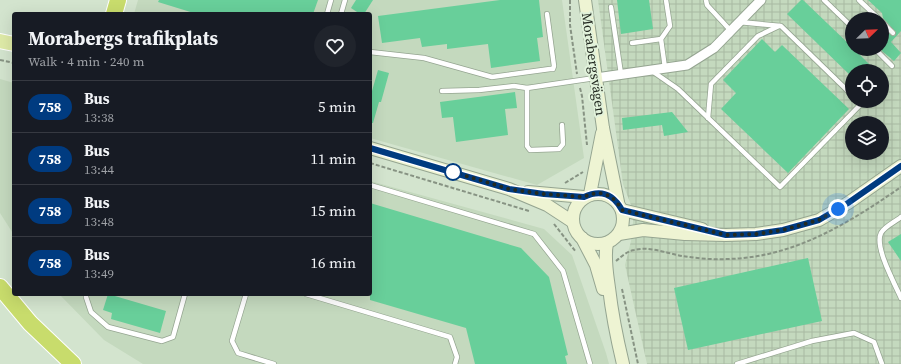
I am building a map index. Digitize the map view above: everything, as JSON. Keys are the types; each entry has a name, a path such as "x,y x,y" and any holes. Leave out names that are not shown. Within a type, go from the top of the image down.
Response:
{"highway":[{"path":"115,12 118,0"},
{"path":"0,287 30,324 73,364"}],"main road":[{"path":"0,41 12,44"},
{"path":"0,51 12,53"}],"street":[{"name":"Morabergsvägen","path":"585,0 603,128 620,206"},
{"path":"596,78 687,64 714,48 761,0"},
{"name":"Morabergsvägen","path":"587,196 603,128"},
{"path":"372,149 509,189 547,205 573,222"},
{"path":"619,234 643,230 685,234 726,235 756,234 783,230 819,220 848,203 901,166"},
{"path":"509,189 544,194 587,196 603,194 611,197 620,206 624,219 619,234 614,239 607,242 595,244 582,238"},
{"path":"587,196 575,208 573,222 576,231 582,238 596,265 614,323 622,364"},
{"path":"620,206 726,235"},
{"path":"607,242 606,252 611,263 614,323"}],"lane":[{"path":"328,12 331,0"},
{"path":"342,12 345,0"},
{"path":"665,68 661,39 670,26 666,0"},
{"path":"706,0 707,6 731,31"},
{"path":"824,0 845,20"},
{"path":"859,0 872,12"},
{"path":"611,7 621,74"},
{"path":"372,52 424,58 492,77 553,69 554,66 547,14"},
{"path":"739,22 781,26 845,88"},
{"path":"708,118 711,84 758,36 781,26"},
{"path":"889,29 893,33"},
{"path":"632,43 661,39"},
{"path":"882,56 892,66"},
{"path":"650,70 678,89 780,188 857,108"},
{"path":"442,91 480,90 514,86 527,88 596,78"},
{"path":"527,88 527,146 530,150 559,149 563,144 562,125"},
{"path":"372,186 534,234 563,270 590,364"},
{"path":"901,218 884,229 879,239 882,253 901,298"},
{"path":"86,296 91,312 108,327 162,341 173,337 184,296"},
{"path":"245,296 232,341 238,353 274,364"},
{"path":"313,296 450,337 457,357 455,364"},
{"path":"737,364 812,342 854,333 874,342 882,364"}],"path":[{"path":"0,60 12,63"},
{"path":"372,164 532,212"},
{"path":"551,220 579,256"},
{"path":"621,284 638,364"}],"shaded area":[{"path":"138,0 562,0 584,158 537,185 372,139 372,12 135,12"},
{"path":"598,0 901,0 901,364 647,364 625,265 631,241 634,213 623,184"},
{"path":"0,79 12,82 12,232 0,213"},
{"path":"372,182 544,229 572,255 609,364 143,364 104,340 61,296 372,296"}],"building":[{"path":"159,0 318,0 314,12 190,12 158,2"},
{"path":"356,0 373,0 365,12 357,12 351,8"},
{"path":"500,0 539,0 543,37 537,38 540,61 491,68 488,44 447,49 447,44 422,47 420,38 382,43 378,16"},
{"path":"617,0 649,0 653,29 621,34"},
{"path":"801,0 803,0 845,40 845,56 861,56 869,64 845,64 845,70 787,14"},
{"path":"868,0 901,0 901,31 891,42 901,53 894,61 888,56 889,33 892,36 895,36 896,32 889,24 889,12 881,12"},
{"path":"762,39 775,52 782,45 845,105 845,108 849,109 788,173 721,109 736,93 723,80"},
{"path":"378,70 389,73 381,102 379,102 373,123 372,123 372,91"},
{"path":"515,92 517,108 505,109 508,135 456,142 453,117 442,118 440,102"},
{"path":"672,112 688,132 664,136 662,125 623,130 622,118"},
{"path":"372,204 521,248 549,277 568,355 565,356 567,364 475,364 466,328 370,300 370,296 372,296"},
{"path":"901,234 901,261 888,242"},
{"path":"808,258 822,321 688,350 674,288"},
{"path":"107,296 115,296 166,311 160,333 111,319 112,313 103,310"}],"bus line":[{"name":"758","path":"372,149 509,189 544,194 584,197 590,194 603,194 618,202 622,210 726,235 756,234 783,230 819,220 848,203 901,166"}],"route":[{"path":"453,172 509,189 544,194 584,197 590,194 603,194 618,202 622,210 726,235 756,234 783,230 819,220 838,209"}]}
